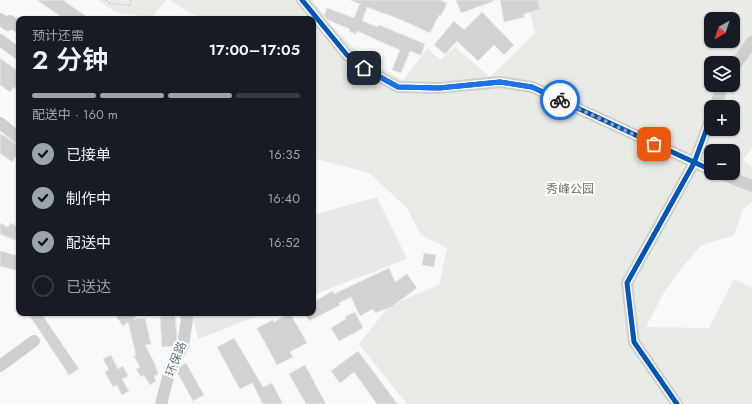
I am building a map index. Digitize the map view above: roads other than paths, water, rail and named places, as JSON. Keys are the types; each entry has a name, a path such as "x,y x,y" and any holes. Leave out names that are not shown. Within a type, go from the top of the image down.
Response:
{"street":[{"path":"302,0 315,16"},
{"path":"316,17 347,55 364,68 398,87 439,88 500,82 532,87 704,167"},
{"path":"0,19 8,25 10,21 16,25"},
{"path":"0,40 16,52"},
{"path":"740,58 752,42"},
{"path":"0,123 16,136"},
{"path":"677,404 634,342 627,282 694,163 704,136"},
{"path":"737,180 752,186"},
{"name":"环保路","path":"161,404 170,370 183,346 187,319 186,316"},
{"path":"0,366 34,341"}],"park label":[{"name":"秀峰公园","path":"570,189"}]}
